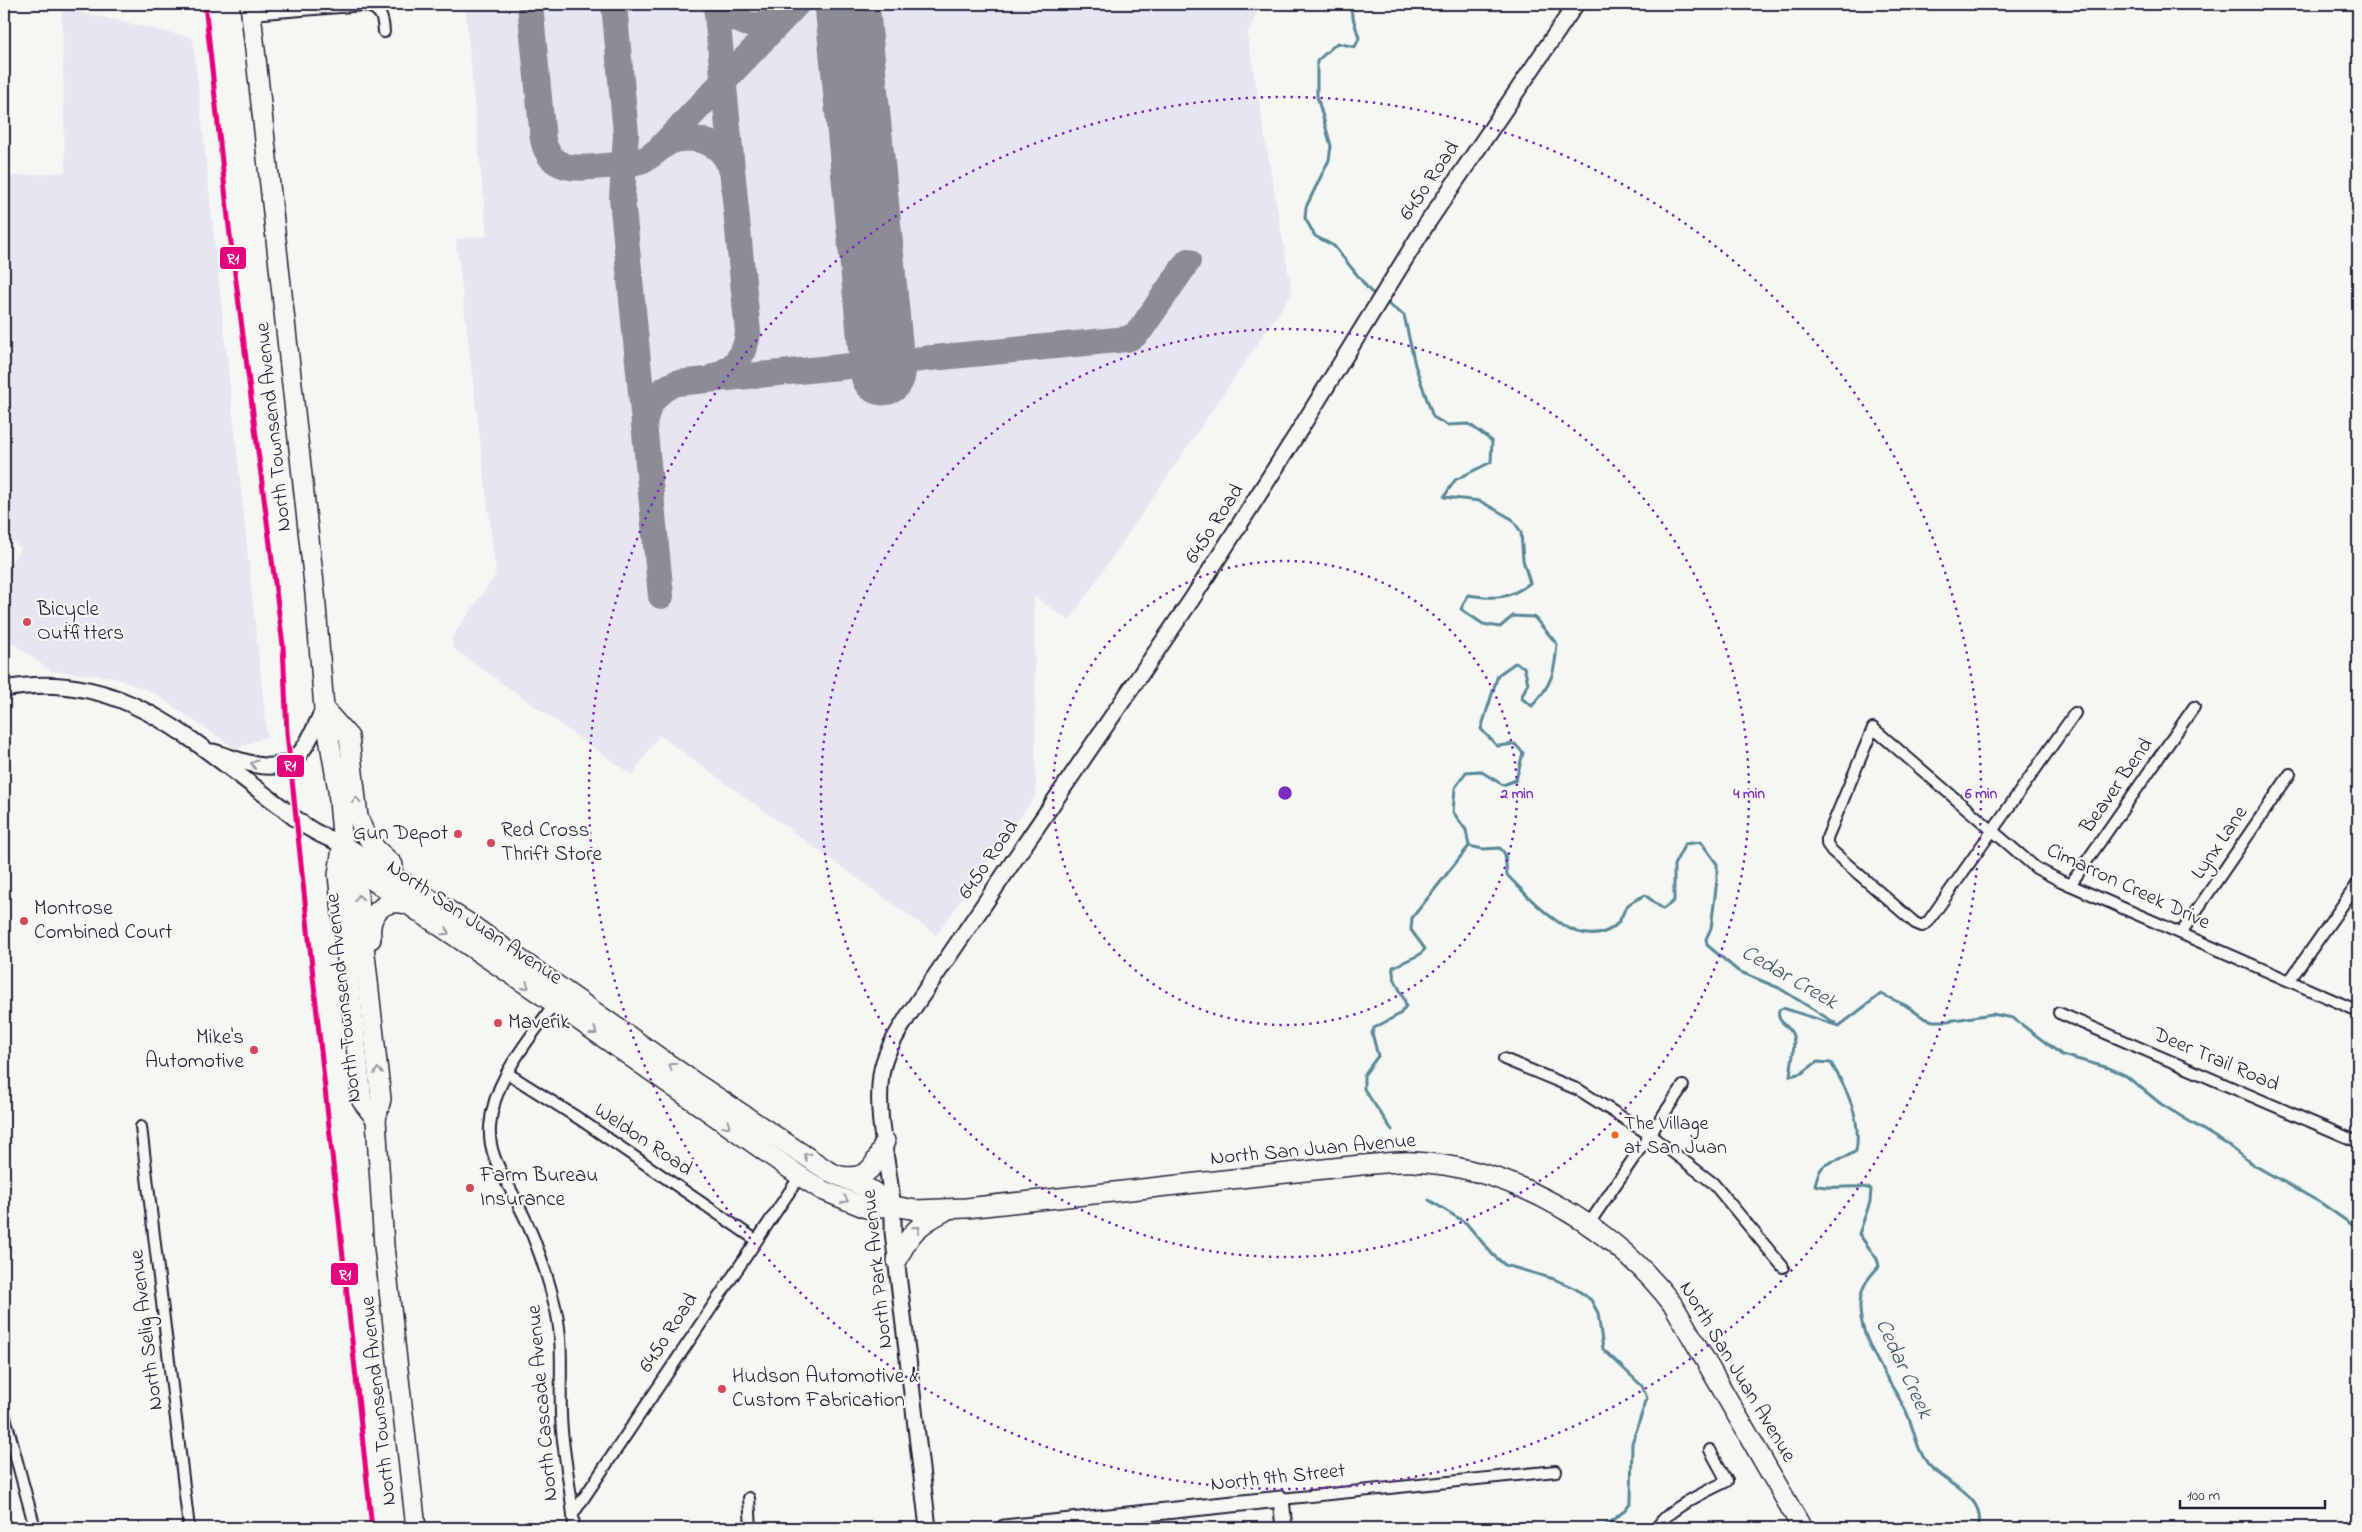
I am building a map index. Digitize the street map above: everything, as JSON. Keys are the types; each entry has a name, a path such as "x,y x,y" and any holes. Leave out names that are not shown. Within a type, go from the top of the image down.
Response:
{"highway":[{"name":"North Townsend Avenue","path":"250,9 314,593 324,709 338,790 343,845 358,891 381,1099 376,1119 384,1246 416,1528"},
{"path":"324,709 349,737 358,817 364,832 372,844 397,869 450,906 467,922"},
{"name":"North Townsend Avenue","path":"343,845 338,874 362,1102 376,1119"},
{"name":"North San Juan Avenue","path":"343,845 363,874 406,904 554,1004 800,1176 822,1190 866,1208 894,1206 916,1210 949,1209 1361,1165 1413,1162 1462,1169 1495,1179 1538,1196 1588,1225 1642,1268 1674,1306 1802,1528"},
{"name":"North San Juan Avenue","path":"343,845 467,922 697,1084 838,1176 871,1190 894,1206"},
{"path":"372,1020 378,1003 369,927 374,916 384,905 397,902 406,904"},
{"path":"838,1176 852,1178 869,1171 885,1141"},
{"path":"897,1261 908,1237 914,1230 949,1209"}],"street":[{"name":"6450 Road","path":"884,1064 895,1038 908,1016 1192,599 1426,224 1576,4"},
{"path":"250,9 365,5 375,8 382,16 384,32"},
{"path":"4,688 62,686 125,700 168,723 311,830 343,845"},
{"name":"Beaver Bend","path":"2070,885 2194,707"},
{"path":"206,750 259,766 270,767 290,762 301,753 324,709"},
{"path":"1993,830 1874,728 1827,838 1832,851 1922,926 1928,922 2075,714"},
{"name":"Lynx Lane","path":"2181,933 2290,774"},
{"name":"Cimarron Creek Drive","path":"1993,830 2036,868 2070,885 2358,1011"},
{"path":"2290,980 2358,883"},
{"name":"North Cascade Avenue","path":"554,1004 507,1073 494,1103 490,1142 498,1168 516,1200 546,1272 557,1312 562,1365 562,1430 574,1528"},
{"name":"Deer Trail Road","path":"2059,1013 2358,1142"},
{"path":"1504,1060 1579,1090 1650,1134 1713,1183 1783,1267"},
{"name":"North Park Avenue","path":"884,1064 881,1103 894,1206 893,1232 928,1528"},
{"name":"Weldon Road","path":"507,1073 578,1118 756,1240"},
{"path":"1588,1225 1683,1086"},
{"name":"North Selig Avenue","path":"141,1127 189,1528"},
{"name":"6450 Road","path":"573,1514 800,1176"},
{"path":"4,1413 35,1528"},
{"path":"1657,1528 1660,1521 1671,1513 1727,1481 1710,1450"},
{"name":"North 9th Street","path":"1004,1528 1104,1523 1281,1499 1556,1470"},
{"path":"749,1498 751,1528"},
{"path":"1281,1499 1284,1528"}],"shaded area":[{"path":"465,4 1261,4 1247,34 1292,293 1069,621 1034,596 1036,795 936,935 659,735 632,775 454,649 451,639 496,574 456,239 487,236"},
{"path":"62,8 193,38 267,736 236,749 152,692 113,677 51,671 4,637 4,572 21,548 4,535 4,177 65,172"}],"waterway":[{"path":"1345,4 1351,11 1359,38 1355,47 1337,43 1317,61 1317,96 1331,146 1329,160 1306,207 1305,218 1315,236 1334,246 1370,291 1378,297"},
{"path":"1385,302 1404,315 1415,365 1433,417 1447,425 1469,424 1492,441 1491,462 1455,480 1444,497 1480,501 1512,519 1521,532 1523,560 1530,583 1515,593 1500,597 1468,595 1461,609 1483,624 1500,627 1513,616 1534,617 1557,644 1551,677 1544,691 1532,706 1521,698 1528,683 1524,667 1515,663 1498,675 1481,729 1497,746 1515,744 1523,753 1516,780 1503,785 1480,771 1466,772 1455,788 1453,812 1466,830 1469,846 1412,918 1411,930 1425,949 1419,955 1393,967 1394,977 1406,1006 1400,1014 1374,1028 1372,1033 1378,1056 1364,1075 1364,1089 1392,1130"},
{"name":"Cedar Creek","path":"1469,846 1483,849 1500,848 1505,854 1507,875 1542,910 1572,930 1587,934 1602,933 1616,925 1628,905 1645,895 1663,909 1674,901 1674,865 1685,844 1701,842 1717,864 1717,880 1711,928 1706,939 1707,945 1738,971 1779,988 1835,1023"},
{"path":"1839,1026 1881,994 1933,1021 1948,1021 1992,1014 2013,1018 2062,1055 2109,1068 2125,1075 2161,1104 2228,1145 2252,1164 2321,1203 2358,1229"},
{"name":"Cedar Creek","path":"1839,1026 1783,1008 1779,1010 1779,1018 1789,1028 1794,1040 1790,1076 1802,1073 1817,1062 1831,1063 1848,1094 1855,1116 1857,1128 1856,1151 1825,1165 1821,1169 1815,1185 1871,1189 1870,1202 1859,1234 1877,1259 1879,1266 1865,1284 1860,1300 1865,1333 1880,1366 1906,1411 1924,1458 1935,1471 1971,1499 1977,1507 1979,1517 1978,1528"},
{"path":"1429,1200 1466,1223 1493,1255 1505,1265 1554,1279 1576,1289 1591,1300 1598,1313 1603,1349 1642,1386 1647,1398 1632,1443 1631,1502 1623,1512 1602,1528"}],"taxiway":[{"path":"530,4 543,140 552,159 559,164 576,168 628,164 647,158 673,141 696,139 711,144 718,149 726,158 732,171"},
{"path":"614,4 626,134 622,198 661,596"},
{"path":"713,377 727,370 737,361 744,348 748,333 716,4"},
{"path":"721,4 735,18 749,24 765,24 784,17"},
{"path":"662,146 797,4"},
{"path":"832,4 845,18 850,34"},
{"path":"644,425 650,405 663,390 676,383 1127,339 1141,329 1188,261"}],"runway":[{"path":"847,4 883,373"}],"transit line":[{"name":"R1","path":"205,4 229,227 283,645 287,733 372,1528"}],"place":[{"name":"Bicycle Outfitters","path":"27,622"},
{"name":"Gun Depot","path":"458,834"},
{"name":"Red Cross Thrift Store","path":"491,843"},
{"name":"Montrose Combined Court","path":"24,921"},
{"name":"Maverik","path":"498,1023"},
{"name":"Mike's Automotive","path":"254,1050"},
{"name":"The Village at San Juan","path":"1615,1135"},
{"name":"Farm Bureau Insurance","path":"470,1188"},
{"name":"Hudson Automotive & Custom Fabrication","path":"722,1389"}]}
